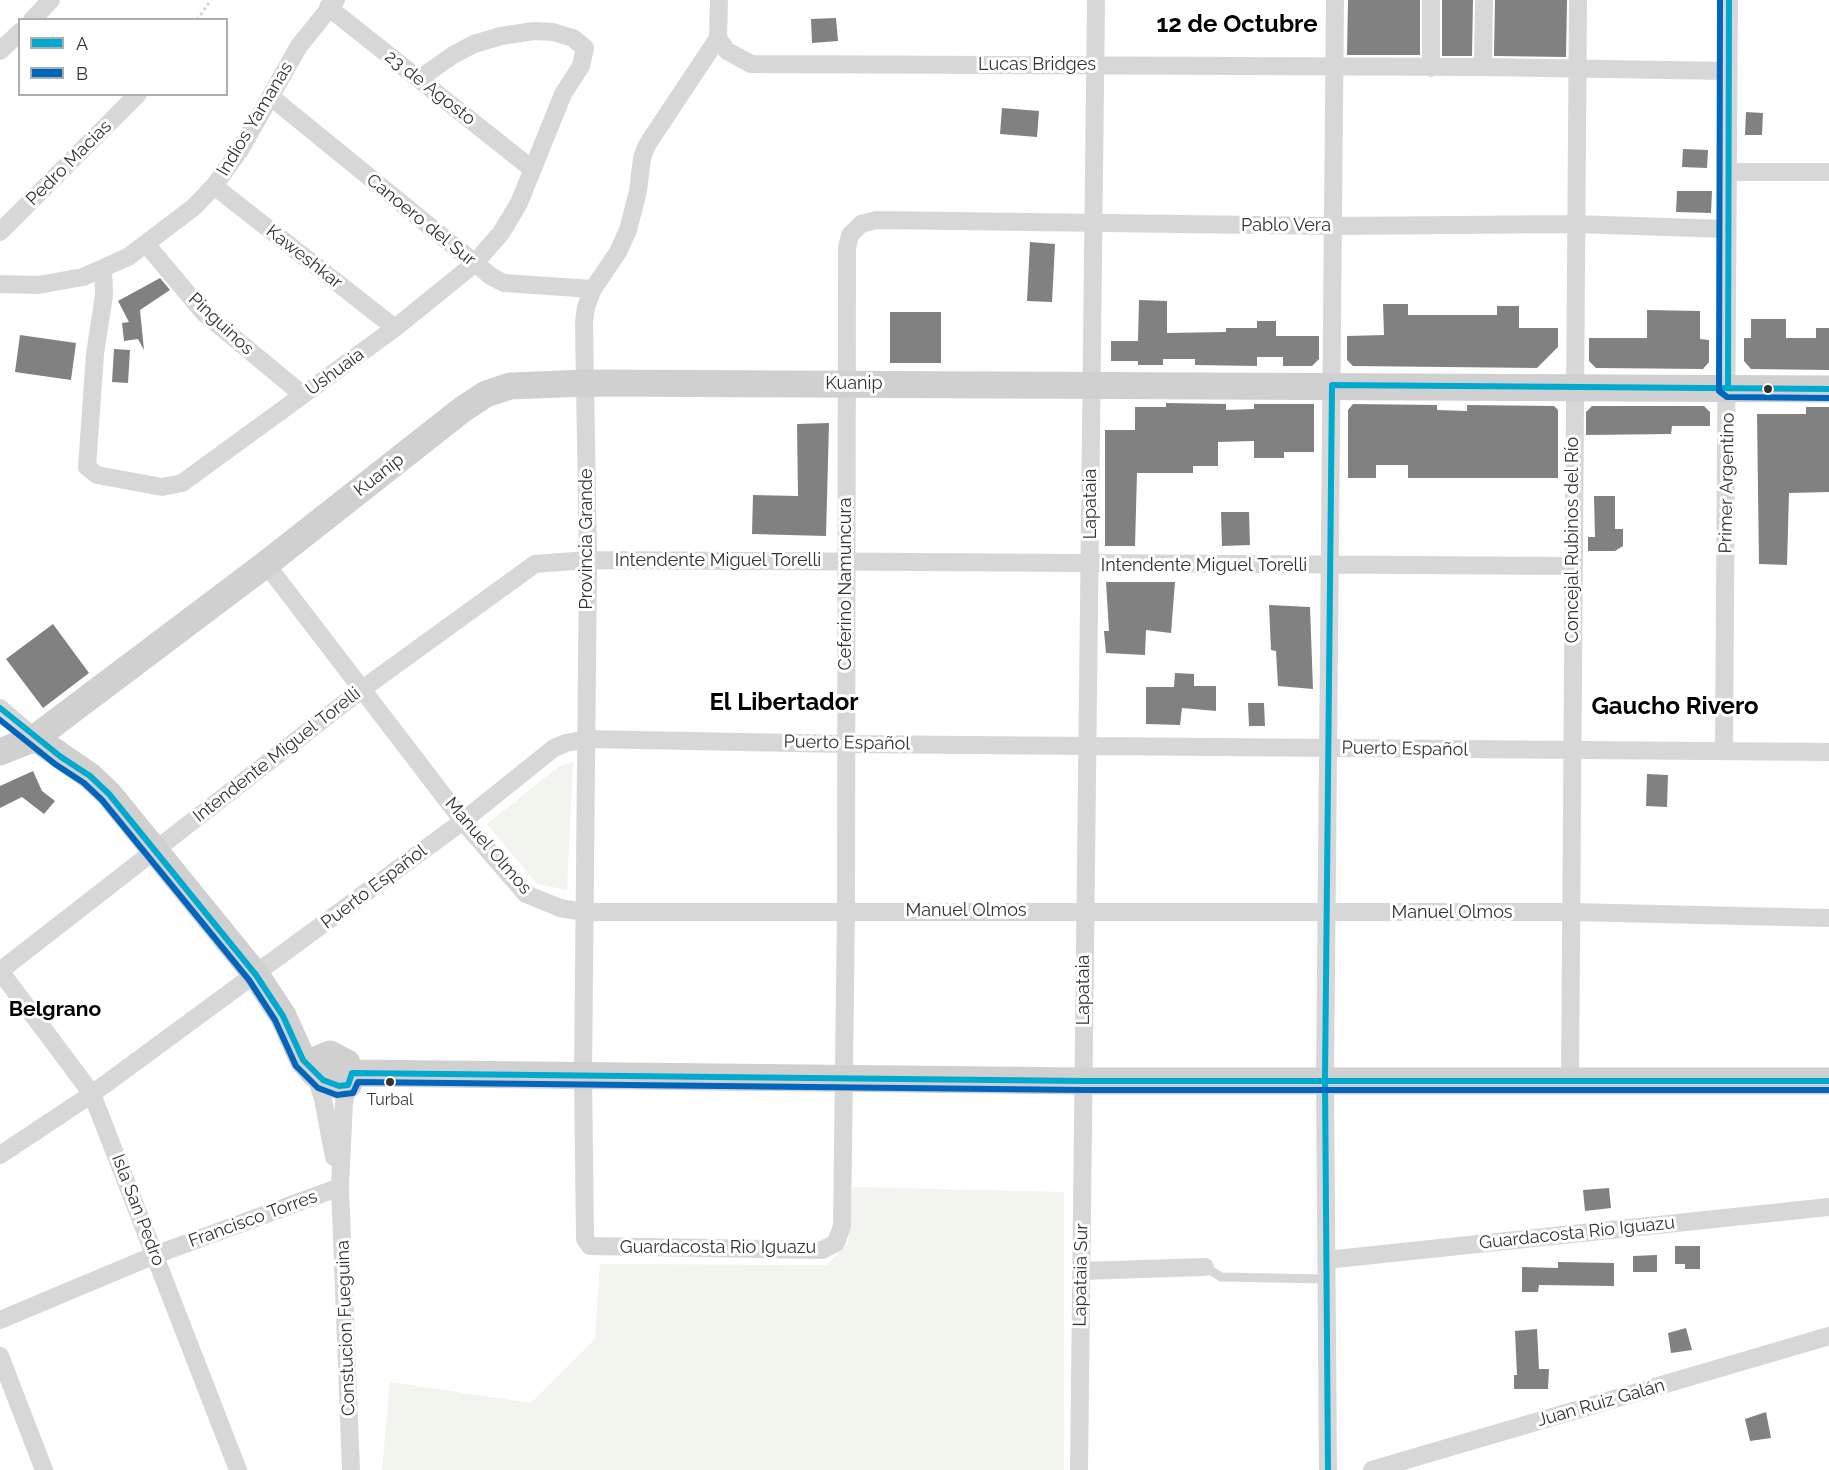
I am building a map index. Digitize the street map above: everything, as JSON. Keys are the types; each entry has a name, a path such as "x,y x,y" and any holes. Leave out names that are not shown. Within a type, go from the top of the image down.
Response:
{"main road":[{"name":"Kuanip","path":"0,752 35,738 266,564 463,409 486,394 518,385 586,383 1092,384 1829,388"},
{"path":"35,738 90,776 109,794 256,975 283,1016 296,1046 319,1066 331,1083 350,1079 583,1076 1083,1081 1325,1079 1829,1081"}],"street":[{"path":"34,18 51,0"},
{"path":"718,38 719,0"},
{"name":"Lapataia","path":"1083,1081 1096,0"},
{"path":"1328,1470 1325,1079 1335,0"},
{"path":"1431,0 1431,68"},
{"path":"1484,0 1484,67"},
{"name":"Concejal Rubinos del Río","path":"1570,1079 1578,0"},
{"name":"Primer Argentino","path":"1724,751 1729,0"},
{"name":"23 de Agosto","path":"332,4 419,79 532,169"},
{"name":"Indios Yamanas","path":"0,284 38,285 83,277 128,257 194,207 214,186 240,150 299,46 332,4"},
{"name":"Ushuaia","path":"103,269 104,296 95,354 87,467 97,474 162,487 175,485 395,328 474,264 501,233 519,203 563,94 581,66 585,48 573,38 553,32 534,31 501,36 474,44 453,55 419,79"},
{"path":"0,51 18,34"},
{"name":"Lucas Bridges","path":"718,38 726,51 740,61 751,64 1484,67 1728,71"},
{"name":"Provincia Grande","path":"585,1239 583,1076 588,560 584,322 593,289 618,252 628,230 638,191 642,158 647,145 718,38"},
{"name":"Pedro Macias","path":"0,232 136,96"},
{"name":"Canoero del Sur","path":"271,97 474,264 504,283 593,289"},
{"path":"1729,172 1829,172"},
{"name":"Kaweshkar","path":"214,186 395,328"},
{"name":"Pablo Vera","path":"850,235 861,224 876,220 1333,226 1575,225 1727,229"},
{"name":"Ceferino Namuncura","path":"842,1226 846,911 847,248 850,235"},
{"name":"Pinguinos","path":"146,244 204,313 303,395"},
{"name":"Intendente Miguel Torelli","path":"0,971 361,690 535,564 588,560 1331,567 1573,566"},
{"name":"Manuel Olmos","path":"266,564 463,821 526,894 560,908 584,912 1326,914 1570,912 1829,918"},
{"path":"0,708 35,738"},
{"name":"Puerto Español","path":"0,1155 92,1094 256,975 463,821 554,748 586,738 846,744 1829,752"},
{"name":"Isla San Pedro","path":"0,971 92,1094 238,1470"},
{"path":"319,1066 340,1187"},
{"path":"340,1187 344,1102 350,1079"},
{"name":"Lapataia Sur","path":"1078,1470 1083,1081"},
{"name":"Francisco Torres","path":"0,1320 155,1255 340,1187"},
{"name":"Constucion Fueguina","path":"340,1187 351,1470"},
{"name":"Guardacosta Rio Iguazu","path":"1326,1260 1829,1207"},
{"name":"Guardacosta Rio Iguazu","path":"585,1239 590,1246 822,1250 836,1243 842,1226"},
{"path":"1081,1271 1205,1267"},
{"name":"Juan Ruiz Galán","path":"1372,1470 1829,1336"},
{"path":"0,1356 44,1470"}],"lane":[{"path":"1205,1267 1221,1277 1326,1279"}],"path":[{"path":"198,18 211,0"}],"shaded area":[{"path":"573,762 567,890 537,884 487,824 558,767"},
{"path":"853,1187 1064,1192 1064,1470 382,1470 390,1382 531,1403 595,1339 600,1264 827,1265 848,1243"}],"building":[{"path":"1348,0 1420,0 1420,55 1347,55"},
{"path":"1442,0 1473,0 1472,56 1442,56"},
{"path":"1495,0 1567,0 1566,57 1494,56"},
{"path":"836,18 838,41 812,43 811,19"},
{"path":"1002,108 1039,111 1037,137 1000,134"},
{"path":"1746,112 1763,113 1762,135 1745,135"},
{"path":"1683,149 1708,150 1707,168 1682,167"},
{"path":"1677,191 1712,191 1711,213 1676,212"},
{"path":"1030,242 1055,244 1052,302 1027,301"},
{"path":"160,278 170,290 140,310 144,350 138,339 124,341 122,323 129,322 118,301"},
{"path":"1139,300 1167,301 1167,333 1226,332 1226,328 1257,328 1257,321 1276,321 1276,336 1319,336 1319,359 1312,366 1283,366 1283,357 1257,357 1257,366 1195,365 1195,359 1163,359 1163,365 1138,365 1138,361 1111,361 1111,341 1138,341"},
{"path":"1383,304 1408,304 1408,315 1497,315 1497,306 1519,306 1519,328 1558,328 1558,347 1537,368 1353,366 1347,360 1347,336 1384,335"},
{"path":"1647,310 1700,311 1700,339 1709,340 1709,362 1703,369 1596,368 1589,361 1589,338 1647,338"},
{"path":"890,312 941,312 941,363 890,363"},
{"path":"1751,319 1786,319 1786,338 1816,338 1816,328 1829,328 1829,370 1751,369 1744,361 1744,338 1751,338"},
{"path":"20,335 76,343 71,380 15,372"},
{"path":"114,349 130,350 128,383 112,382"},
{"path":"1166,403 1226,404 1226,410 1254,409 1254,404 1314,404 1314,452 1284,452 1284,458 1254,458 1254,441 1218,442 1218,466 1193,466 1193,473 1137,473 1135,546 1105,546 1105,430 1135,430 1135,407 1166,407"},
{"path":"1353,404 1437,405 1437,410 1467,411 1467,405 1554,406 1558,410 1558,478 1408,478 1408,465 1376,465 1376,478 1348,478 1348,410"},
{"path":"1592,406 1704,406 1710,412 1710,426 1672,426 1671,434 1586,435 1586,412"},
{"path":"1806,407 1829,407 1829,492 1789,493 1787,565 1759,564 1757,414 1806,414"},
{"path":"829,423 826,536 752,534 753,495 798,496 797,424"},
{"path":"1594,496 1615,496 1615,529 1623,529 1623,546 1615,551 1588,551 1588,537 1595,537"},
{"path":"1221,512 1249,512 1250,545 1222,546"},
{"path":"1106,582 1175,582 1171,633 1146,630 1145,655 1106,653 1104,631 1109,631"},
{"path":"1269,605 1310,607 1313,689 1278,686 1276,651 1271,650"},
{"path":"53,624 89,673 43,708 6,659"},
{"path":"1175,673 1194,674 1194,686 1216,686 1216,711 1182,708 1180,725 1146,724 1146,687 1174,687"},
{"path":"1248,703 1264,703 1265,726 1249,726"},
{"path":"33,771 42,791 55,801 44,814 22,797 0,808 0,786"},
{"path":"1647,774 1668,775 1667,807 1646,806"},
{"path":"1609,1188 1611,1208 1585,1211 1583,1190"},
{"path":"1675,1246 1700,1246 1700,1269 1685,1269 1685,1264 1675,1264"},
{"path":"1657,1255 1657,1272 1633,1272 1633,1256"},
{"path":"1558,1262 1614,1263 1614,1286 1539,1285 1538,1292 1522,1292 1522,1267 1558,1268"},
{"path":"1686,1328 1692,1350 1671,1353 1668,1333"},
{"path":"1537,1329 1539,1369 1549,1369 1548,1389 1514,1389 1514,1375 1517,1375 1515,1331"},
{"path":"1766,1412 1771,1438 1750,1441 1745,1419"}],"transit line":[{"name":"B","path":"1720,0 1719,391 1727,397 1829,398"},
{"name":"A","path":"1728,388 1729,0"},
{"name":"A","path":"1328,1470 1325,1079 1332,385 1829,389"},
{"name":"A","path":"0,708 61,757 90,776 109,794 256,975 283,1016 303,1060 323,1080 339,1086 348,1085 352,1073 1084,1081 1829,1081"},
{"name":"B","path":"0,720 55,764 84,783 102,800 249,980 275,1020 296,1066 318,1088 337,1095 353,1093 358,1082 1084,1090 1829,1090"}],"place":[{"name":"Turbal","path":"390,1082"}],"district":[{"name":"12 de Octubre","path":"1237,25"},
{"name":"El Libertador","path":"784,703"},
{"name":"Gaucho Rivero","path":"1675,707"},
{"name":"Belgrano","path":"55,1010"}]}
